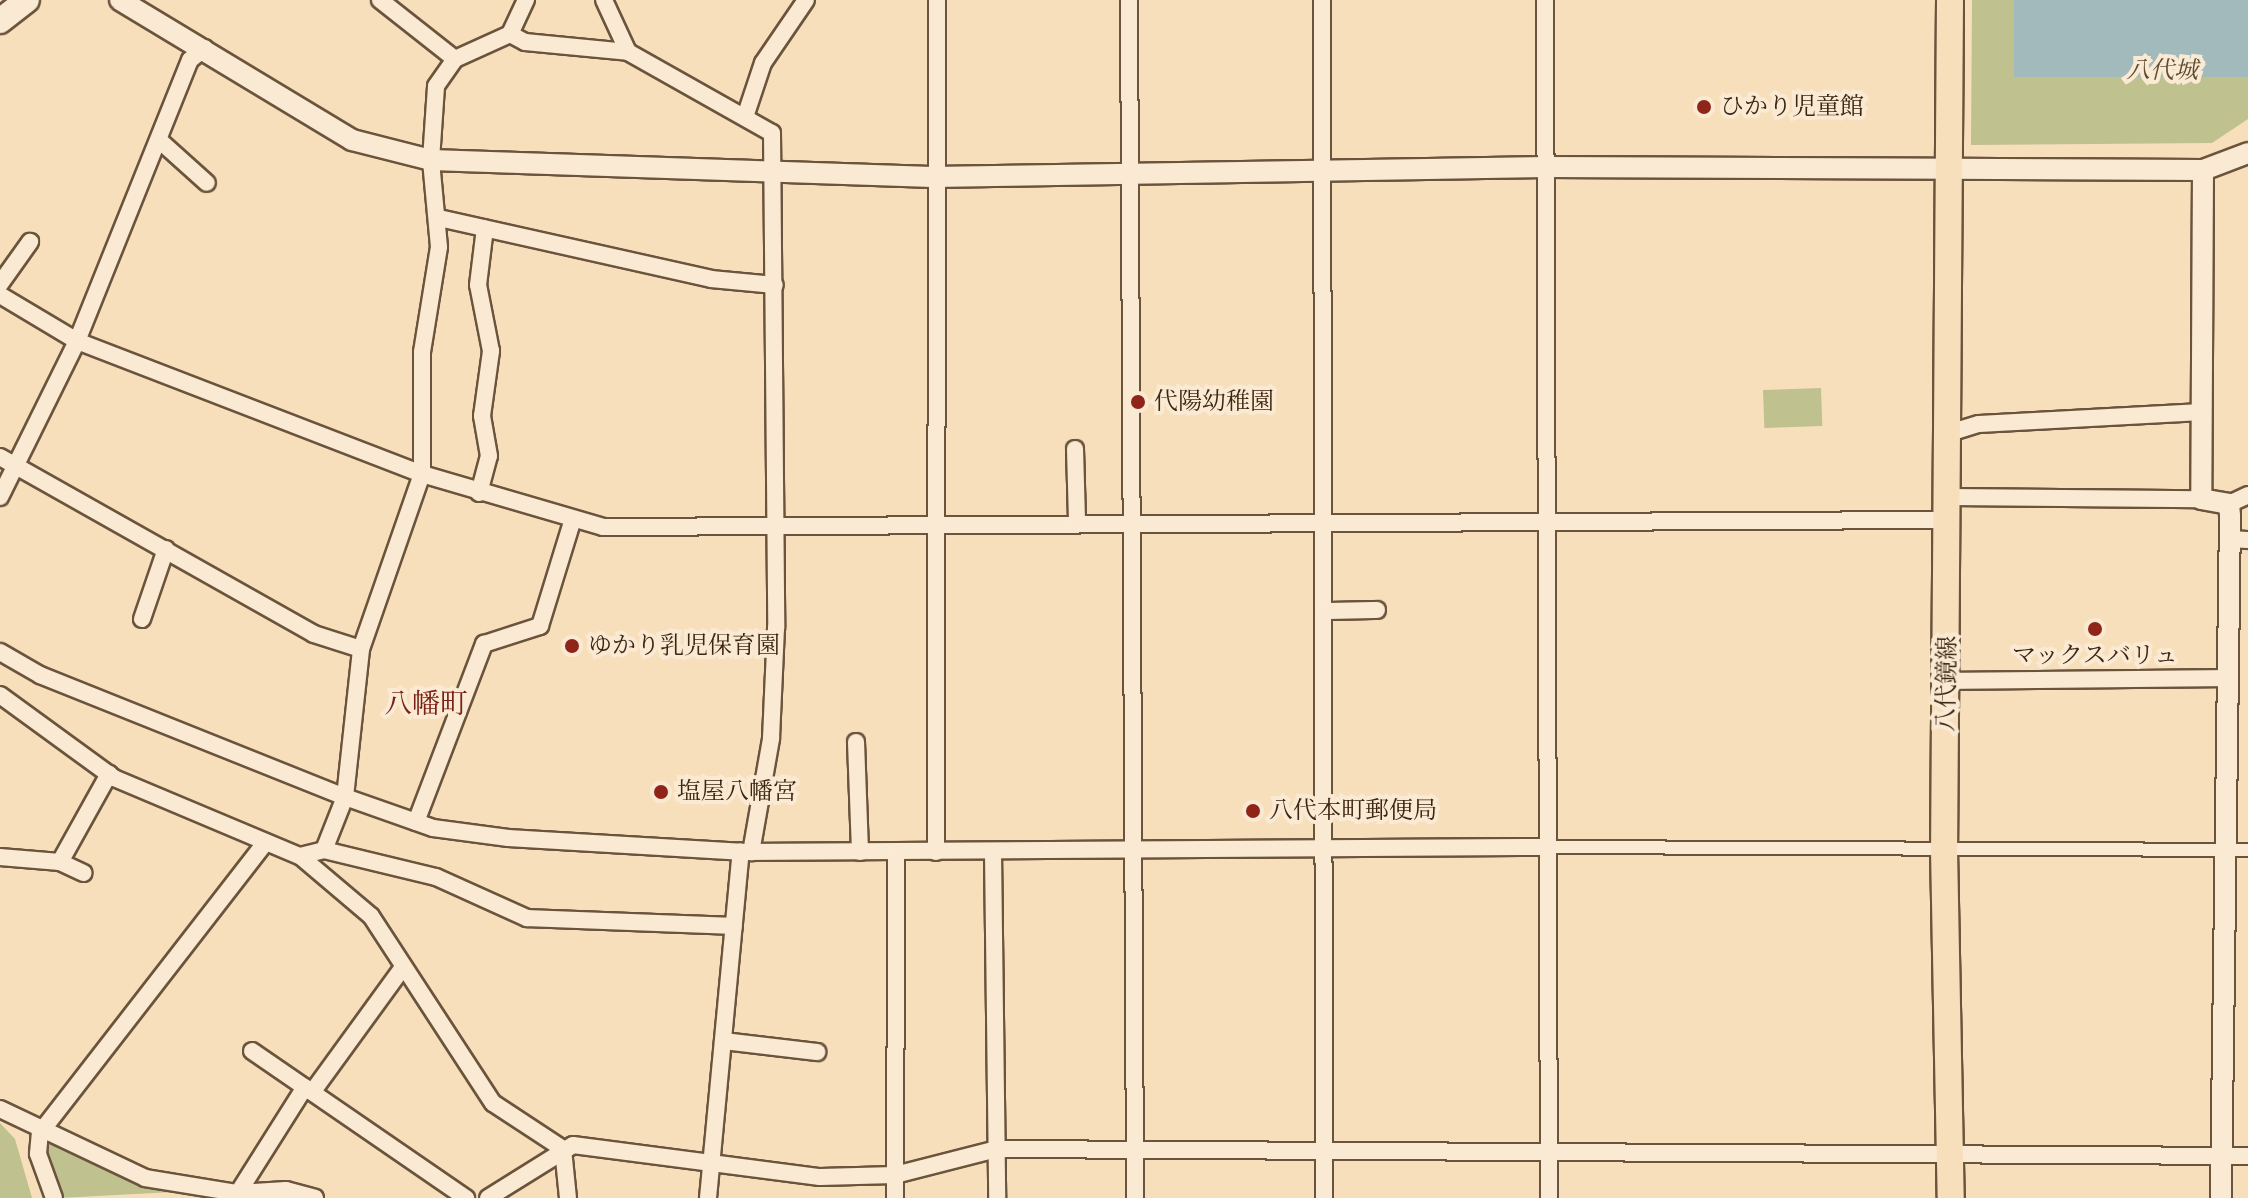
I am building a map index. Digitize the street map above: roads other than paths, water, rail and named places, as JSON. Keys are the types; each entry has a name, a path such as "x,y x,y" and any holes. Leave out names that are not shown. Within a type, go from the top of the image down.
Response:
{"main road":[{"path":"0,21 27,0"},
{"name":"八代鏡線","path":"1934,0 1937,139 1945,170"},
{"name":"八代鏡線","path":"1950,0 1945,170 1950,508 1944,849 1951,1198"}],"street":[{"path":"120,0 205,48 352,140 431,160 774,175 933,177 1546,167 2203,170 2248,153"},
{"path":"380,0 455,59"},
{"path":"324,850 345,797 361,649 422,474 422,352 439,218 431,160 436,86 455,59 510,34 526,0"},
{"path":"604,0 628,52"},
{"path":"746,114 763,63 806,0"},
{"path":"936,852 933,177 937,0"},
{"path":"1129,0 1135,1198"},
{"path":"1322,0 1325,171 1324,1198"},
{"path":"1545,0 1547,522 1544,847 1549,1198"},
{"path":"510,34 525,42 628,52 746,114 772,133 775,525 771,739 746,852 734,926 708,1198"},
{"path":"0,497 77,341 190,60 205,48"},
{"path":"159,140 207,183"},
{"path":"2201,499 2203,170"},
{"path":"439,218 711,279 775,285"},
{"path":"479,493 489,456 482,416 491,351 478,285 485,228"},
{"path":"0,284 30,242"},
{"path":"0,295 77,341 422,474 572,522 775,525 1547,522 2239,499 2239,539 2224,678 2221,1198"},
{"path":"1949,433 1979,424 2202,412"},
{"path":"1075,449 1077,522"},
{"path":"0,457 314,634 361,649"},
{"path":"416,822 484,644 540,626 572,522"},
{"path":"142,619 166,549"},
{"path":"1325,611 1377,610"},
{"path":"0,652 40,675 345,797 416,822 508,838 746,852 1131,852 1544,847 2248,850"},
{"path":"1948,681 2224,678"},
{"path":"0,695 109,774 300,856 371,916 401,970 493,1103 563,1149 712,1166 895,1175 997,1149 2248,1156"},
{"path":"856,742 860,852"},
{"path":"60,862 109,774"},
{"path":"54,1198 38,1154 40,1133 266,842"},
{"path":"300,856 324,850 436,877 527,918 734,926"},
{"path":"993,852 997,1198"},
{"path":"895,1198 896,853"},
{"path":"0,857 60,862 84,873"},
{"path":"238,1193 309,1089 401,970"},
{"path":"723,1041 817,1052"},
{"path":"252,1051 466,1198"},
{"path":"0,1109 40,1133 145,1178 238,1193 286,1190 315,1198"},
{"path":"488,1198 563,1149"},
{"path":"563,1149 568,1198"}],"water":[{"path":"2014,0 2248,0 2248,77 2014,77"}],"place":[{"name":"ひかり児童館","path":"1704,107"},
{"name":"代陽幼稚園","path":"1138,402"},
{"name":"マックスバリュ","path":"2095,629"},
{"name":"ゆかり乳児保育園","path":"572,646"},
{"name":"塩屋八幡宮","path":"661,792"},
{"name":"八代本町郵便局","path":"1253,811"}],"district":[{"name":"八幡町","path":"426,704"}],"park label":[{"name":"八代城","path":"2162,71"}]}
